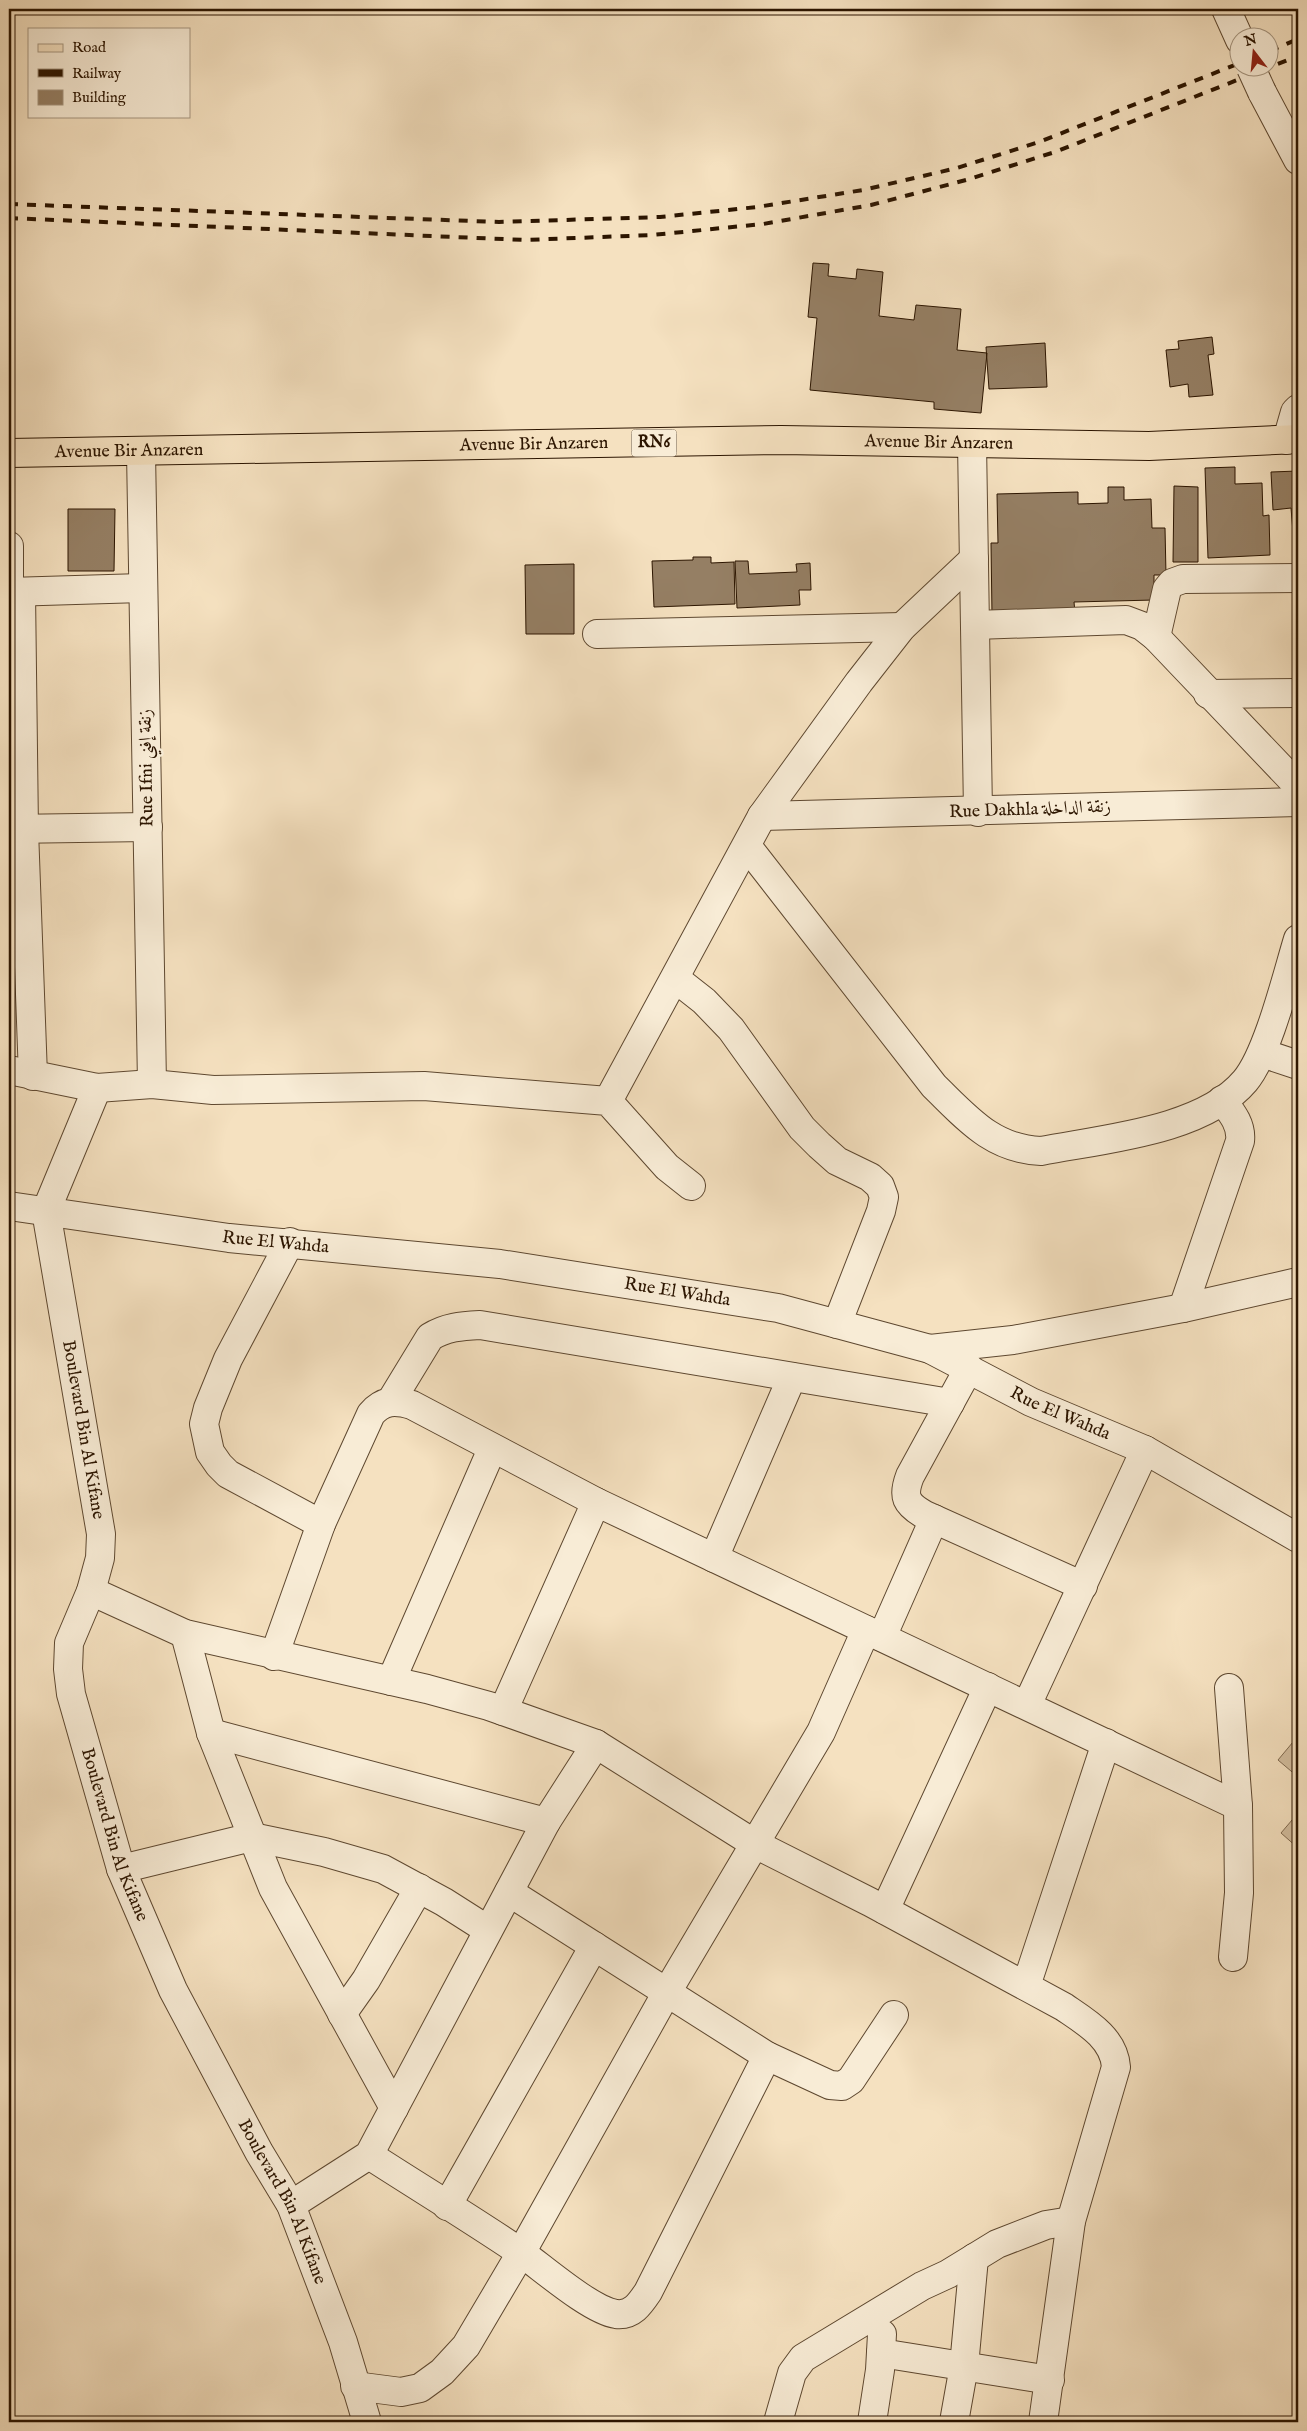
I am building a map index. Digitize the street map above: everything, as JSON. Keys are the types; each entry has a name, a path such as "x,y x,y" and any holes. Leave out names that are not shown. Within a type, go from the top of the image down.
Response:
{"main road":[{"name":"Avenue Bir Anzaren","path":"9,453 781,440 1149,446 1293,439"}],"street":[{"path":"1226,9 1235,28"},
{"path":"1257,80 1298,160"},
{"path":"1293,439 1295,412 1298,408"},
{"path":"972,443 978,812"},
{"name":"Rue Ifni زنقة إفني","path":"141,452 152,1084"},
{"path":"9,546 13,592 21,1073 97,1088 152,1084 213,1090 424,1086 608,1101 667,1167 690,1186"},
{"path":"608,1101 676,979 762,816 859,682 902,627 974,559"},
{"path":"1156,637 1164,597 1172,583 1183,579 1298,578"},
{"path":"13,592 142,588"},
{"path":"975,625 1126,620 1142,626 1156,637 1208,694 1298,786"},
{"path":"597,634 902,627"},
{"path":"1208,694 1298,693"},
{"name":"Rue Dakhla زنقة الداخلة","path":"762,816 978,812 1298,802"},
{"path":"16,830 148,827"},
{"path":"746,846 934,1086 969,1120 1001,1144 1024,1150 1041,1151 1181,1122 1222,1100 1246,1080 1262,1053 1298,939"},
{"path":"676,979 704,1001 732,1029 802,1128 837,1161 870,1177 880,1186 884,1197 881,1212 837,1324"},
{"path":"1262,1053 1298,1065"},
{"path":"46,1211 97,1088"},
{"path":"1183,1308 1240,1141 1241,1134 1236,1121 1222,1100"},
{"name":"Rue El Wahda","path":"9,1206 219,1236 500,1264 778,1308 930,1349 1031,1402 1145,1450 1298,1538"},
{"name":"Boulevard Bin Al Kifane","path":"46,1211 101,1534 100,1558 91,1591 69,1643 68,1669 80,1728 121,1869 173,1990 259,2152 291,2205 339,2333 367,2422"},
{"path":"290,1242 221,1374 204,1424 210,1452 219,1466 228,1474 321,1524"},
{"path":"930,1349 1013,1340 1183,1308 1298,1282"},
{"path":"391,1401 430,1337 440,1331 457,1326 480,1325 950,1403"},
{"path":"969,1368 910,1476 905,1492 911,1506 934,1519 1084,1586"},
{"path":"714,1558 792,1377"},
{"path":"274,1656 321,1524 371,1414 382,1403 391,1401 412,1405 596,1502 1238,1806"},
{"path":"392,1682 492,1448"},
{"path":"1027,1705 1084,1586 1145,1450"},
{"path":"503,1711 596,1502"},
{"path":"355,2386 400,2392 420,2388 436,2377 466,2346 521,2253 667,1992 821,1732 934,1519"},
{"path":"91,1591 185,1634 274,1656 428,1689 503,1711 596,1744 755,1844 885,1910 1026,1986 1084,2020 1107,2042 1114,2052 1116,2067 1071,2221 1043,2422"},
{"path":"185,1634 212,1733 273,1888 394,2108"},
{"path":"885,1910 988,1687"},
{"path":"1229,1688 1238,1806 1239,1893 1232,1957"},
{"path":"212,1733 546,1822"},
{"path":"1026,1986 1106,1743"},
{"path":"291,2205 368,2155 546,1822 596,1744"},
{"path":"121,1869 252,1837 324,1852 383,1869 419,1888 488,1930"},
{"path":"342,2014 366,1980 419,1888"},
{"path":"508,1892 767,2056 830,2085 842,2086 851,2080 894,2015"},
{"path":"447,2206 594,1946"},
{"path":"368,2155 521,2253 597,2307 616,2314 632,2311 648,2292 767,2056"},
{"path":"778,2422 792,2373 803,2358 997,2244 1046,2225 1071,2221"},
{"path":"954,2422 964,2366 974,2258"},
{"path":"872,2422 881,2354 883,2310"},
{"path":"881,2354 1050,2380"}],"shaded area":[{"path":"1298,1736 1298,1777 1278,1760"},
{"path":"1298,1813 1298,1848 1281,1833"}],"building":[{"path":"813,263 829,264 828,276 856,279 857,269 883,272 879,316 914,320 916,305 961,309 957,350 987,353 981,413 934,409 934,402 810,390 817,318 808,317"},
{"path":"1212,337 1214,354 1208,355 1213,395 1189,397 1188,384 1170,387 1166,350 1179,349 1178,341"},
{"path":"1045,343 1047,387 989,389 986,347"},
{"path":"1235,467 1235,484 1262,483 1263,516 1269,515 1270,555 1208,558 1205,468"},
{"path":"1298,471 1298,556 1295,556 1291,508 1273,510 1271,472"},
{"path":"1174,486 1198,487 1198,562 1173,562"},
{"path":"1108,487 1124,487 1124,500 1151,499 1152,528 1165,528 1166,575 1154,575 1154,600 1074,602 1075,613 992,615 991,543 998,543 997,494 1078,492 1078,504 1108,503"},
{"path":"68,509 115,509 114,571 68,571"},
{"path":"693,557 711,557 711,563 734,562 735,604 654,607 652,561 693,560"},
{"path":"735,561 748,561 749,574 797,572 796,564 810,563 811,590 799,590 800,605 737,608"},
{"path":"574,564 574,634 526,634 525,565"}],"railway":[{"path":"1280,47 1298,39"},
{"path":"9,218 525,240 652,235 763,224 871,205 966,180 1055,152 1298,56"},
{"path":"9,204 499,222 660,217 757,207 863,190 957,168 1039,142 1230,67"}]}
